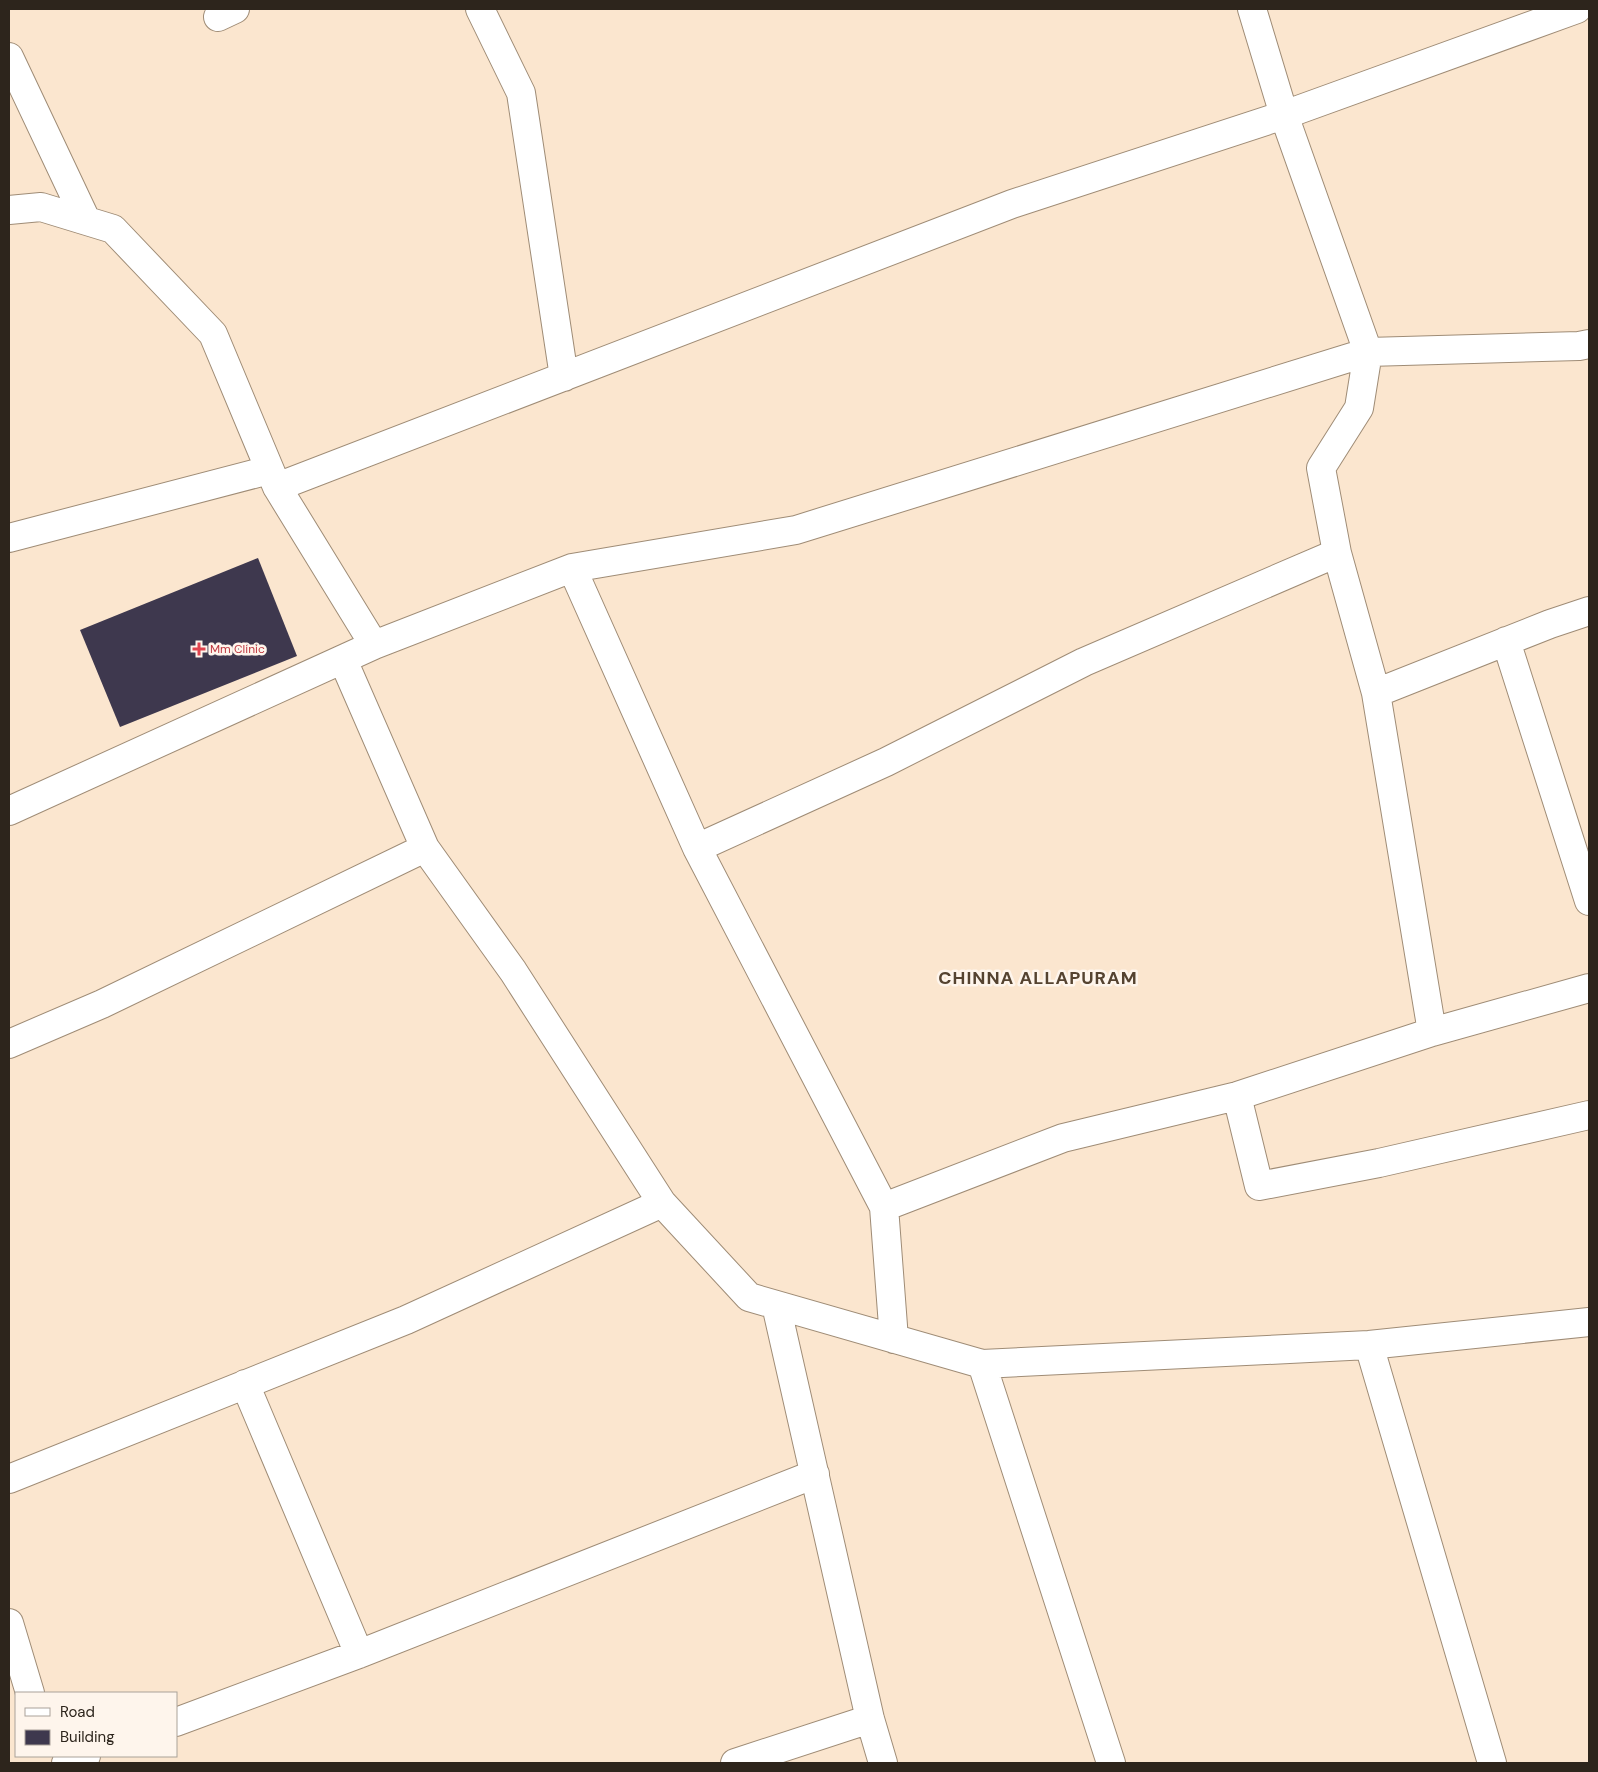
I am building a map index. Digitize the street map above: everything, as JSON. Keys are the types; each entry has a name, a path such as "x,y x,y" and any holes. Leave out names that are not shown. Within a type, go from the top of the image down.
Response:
{"street":[{"path":"480,9 521,93 564,377"},
{"path":"1252,9 1284,115 1368,352 1359,408 1321,468 1337,553 1376,693 1432,1032"},
{"path":"9,538 273,478 564,377 1012,204 1284,115 1577,9"},
{"path":"9,56 86,220"},
{"path":"9,210 40,207 113,228 213,334 273,478 374,645"},
{"path":"9,811 374,645 572,568 796,530 1368,352 1580,346 1589,344"},
{"path":"697,848 886,762 1084,662 1337,553"},
{"path":"572,568 697,848 884,1207 894,1339"},
{"path":"1376,693 1506,641 1589,611"},
{"path":"1506,641 1589,901"},
{"path":"343,660 425,848 513,971 662,1203 749,1297 982,1364 1369,1345 1589,1322"},
{"path":"9,1044 102,1004 425,848"},
{"path":"884,1207 1063,1138 1237,1096 1432,1032 1589,988"},
{"path":"1237,1096 1259,1186 1379,1163 1589,1115"},
{"path":"9,1479 406,1320 662,1203"},
{"path":"776,1305 870,1719 883,1763"},
{"path":"1369,1345 1492,1763"},
{"path":"982,1364 1111,1763"},
{"path":"245,1384 359,1654"},
{"path":"178,1721 359,1654 815,1474"},
{"path":"10,1632 30,1692"},
{"path":"735,1763 870,1719"},
{"path":"66,1763 83,1757"}],"building":[{"path":"258,558 297,656 120,727 80,630"}],"place":[{"name":"Mm Clinic","path":"199,649"}],"district":[{"name":"CHINNA ALLAPURAM","path":"1038,978"}]}
